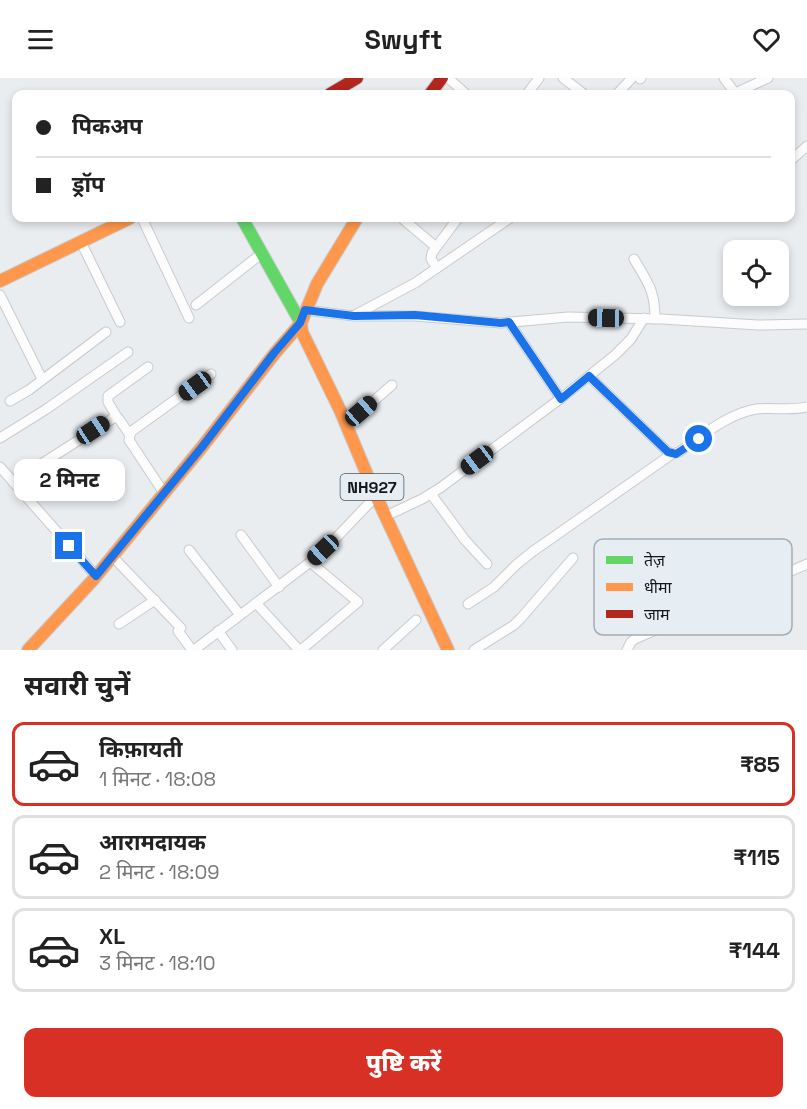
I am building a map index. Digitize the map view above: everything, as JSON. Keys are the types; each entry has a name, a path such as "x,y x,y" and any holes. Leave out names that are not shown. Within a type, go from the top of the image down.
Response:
{"main road":[{"path":"337,90 357,78"},
{"path":"0,281 122,222"},
{"path":"244,222 300,323"},
{"path":"28,650 96,576 300,323 317,284 355,222"},
{"name":"NH927","path":"300,323 305,339 346,425 376,496 448,650"}],"street":[{"path":"448,78 462,90"},
{"path":"563,78 579,90"},
{"path":"621,90 632,78"},
{"path":"724,78 737,90"},
{"path":"746,90 768,78"},
{"path":"795,157 807,146"},
{"path":"144,222 189,318"},
{"path":"406,222 436,247"},
{"path":"437,268 431,259 432,253 455,222"},
{"path":"354,316 415,283 504,222"},
{"path":"81,242 120,322"},
{"path":"196,305 261,254"},
{"path":"386,516 431,494 561,399 624,347 650,319 655,304 652,289 634,259"},
{"path":"0,295 42,379"},
{"path":"305,310 354,316 415,315 501,323 568,317 650,319 758,326 807,324"},
{"path":"509,322 561,399"},
{"path":"10,401 29,390 106,332"},
{"path":"0,438 45,410 128,352"},
{"path":"130,435 108,402 108,396 148,367"},
{"path":"164,493 129,440 130,435 132,431 211,374"},
{"path":"589,376 672,454"},
{"path":"346,425 392,385"},
{"path":"468,604 494,587 532,552 672,454 679,452 718,425 738,414 762,409 795,409 807,406"},
{"path":"13,482 113,417 117,417"},
{"path":"0,467 96,576"},
{"path":"431,494 460,534 487,564"},
{"path":"112,556 155,600 193,650 310,562 376,496"},
{"path":"241,535 279,587"},
{"path":"189,550 240,615"},
{"path":"474,650 514,625 573,558"},
{"path":"256,603 302,650 358,602 310,562"},
{"path":"792,571 807,564"},
{"path":"119,624 155,600"},
{"path":"383,650 416,620"},
{"path":"218,631 232,650"},
{"path":"627,650 635,639 644,635"}],"traffic: fast":[{"path":"244,222 301,323"}],"traffic: slow":[{"path":"0,281 122,222"},
{"path":"355,222 317,284 301,323 302,332 340,410 376,496 448,650"},
{"path":"28,650 93,580 301,323"}],"traffic: jam":[{"path":"337,90 357,78"},
{"path":"433,90 442,78"}],"route":[{"path":"69,546 96,576 300,323 305,310 354,316 415,315 509,322 561,399 589,376 668,452 676,454 699,439"}]}
